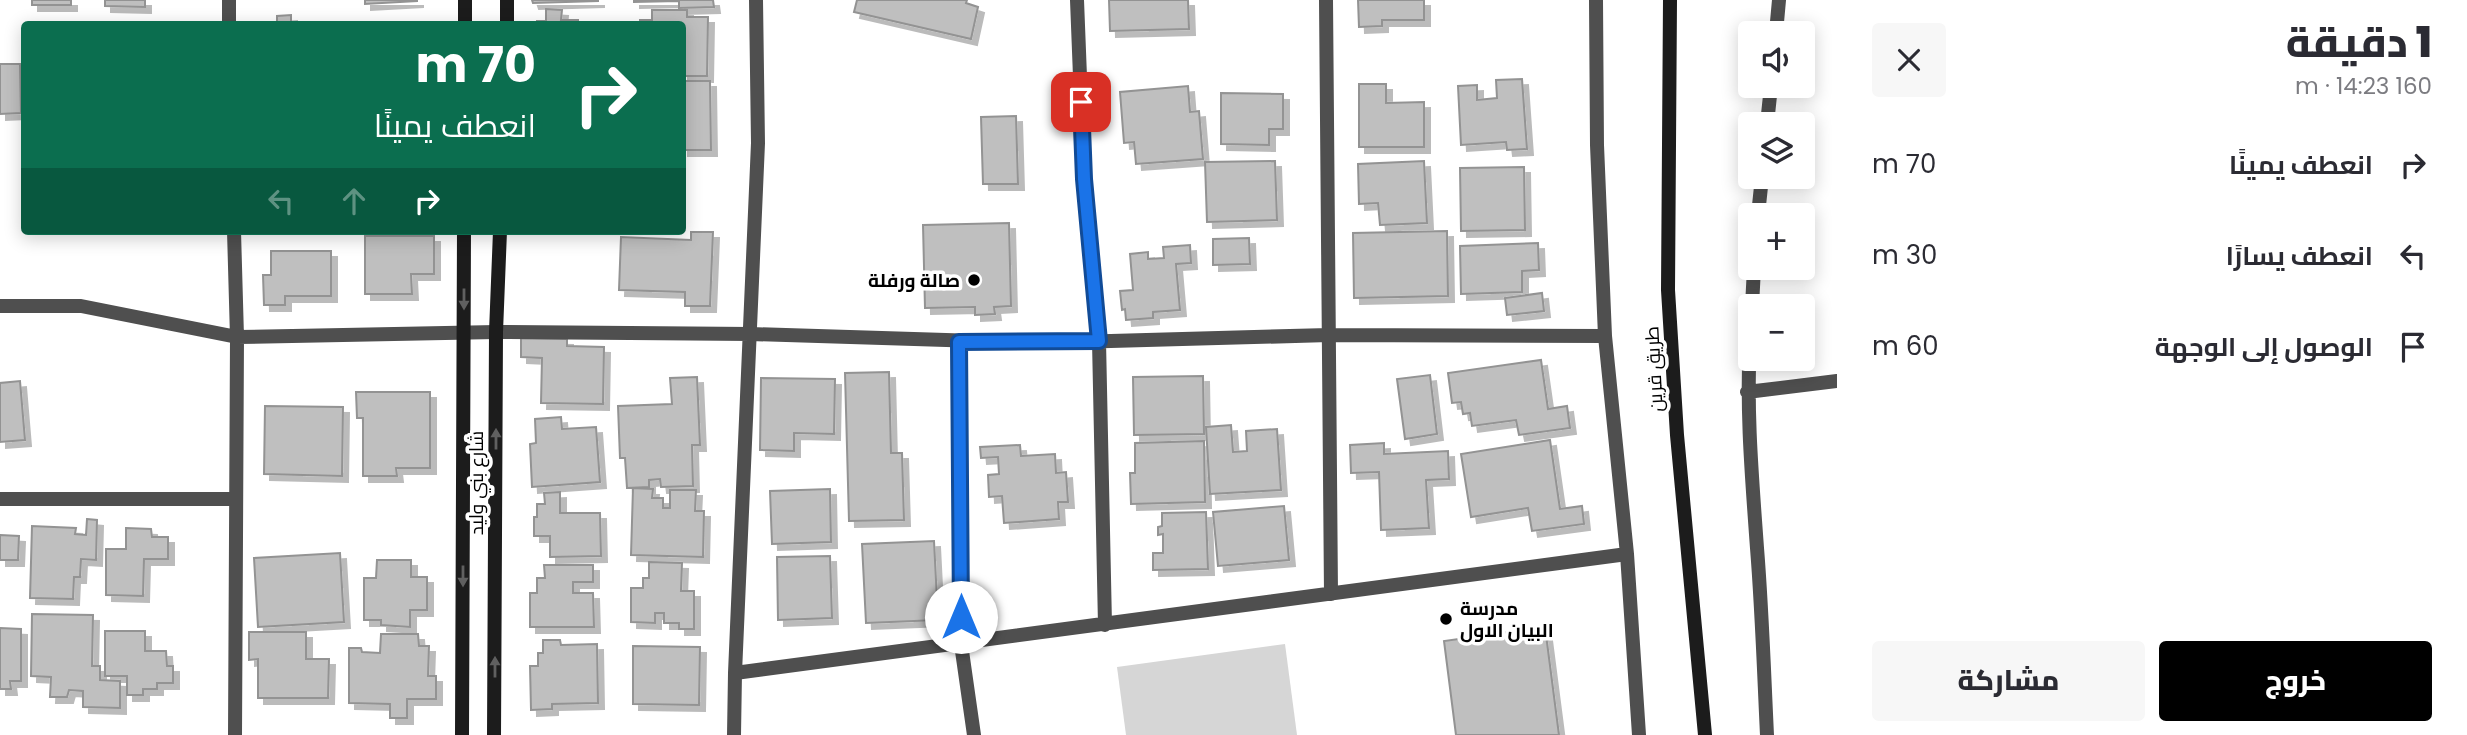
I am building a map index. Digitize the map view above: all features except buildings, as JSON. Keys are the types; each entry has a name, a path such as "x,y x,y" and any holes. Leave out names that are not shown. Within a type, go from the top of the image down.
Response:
{"street":[{"path":"229,0 229,21"},
{"path":"465,0 465,21"},
{"path":"507,0 507,21"},
{"path":"734,735 758,143 756,0"},
{"path":"1077,0 1084,179 1099,341 1105,625"},
{"path":"1326,0 1331,594"},
{"path":"1596,0 1605,336 1627,554 1639,735"},
{"name":"طريق قرين","path":"1670,0 1668,290 1677,435 1705,735"},
{"path":"1777,21 1779,0"},
{"path":"234,235 237,337 235,735"},
{"name":"شارع بني وليد","path":"462,735 464,235"},
{"name":"شارع بني وليد","path":"494,735 496,332 500,235"},
{"path":"0,306 80,306 237,337 496,332 751,334 959,342 1329,335 1605,336"},
{"path":"959,342 961,644 974,735"},
{"path":"1748,371 1749,448 1767,735"},
{"path":"1747,392 1837,381"},
{"path":"0,499 236,499"},
{"path":"735,673 1627,554"}],"shaded area":[{"path":"1285,644 1297,735 1126,735 1117,667"}],"place":[{"name":"صالة ورفلة","path":"974,280"},
{"name":"مدرسة البيان الاول","path":"1446,619"}],"route":[{"path":"961,617 959,342 1099,341 1084,179 1081,102"}]}
